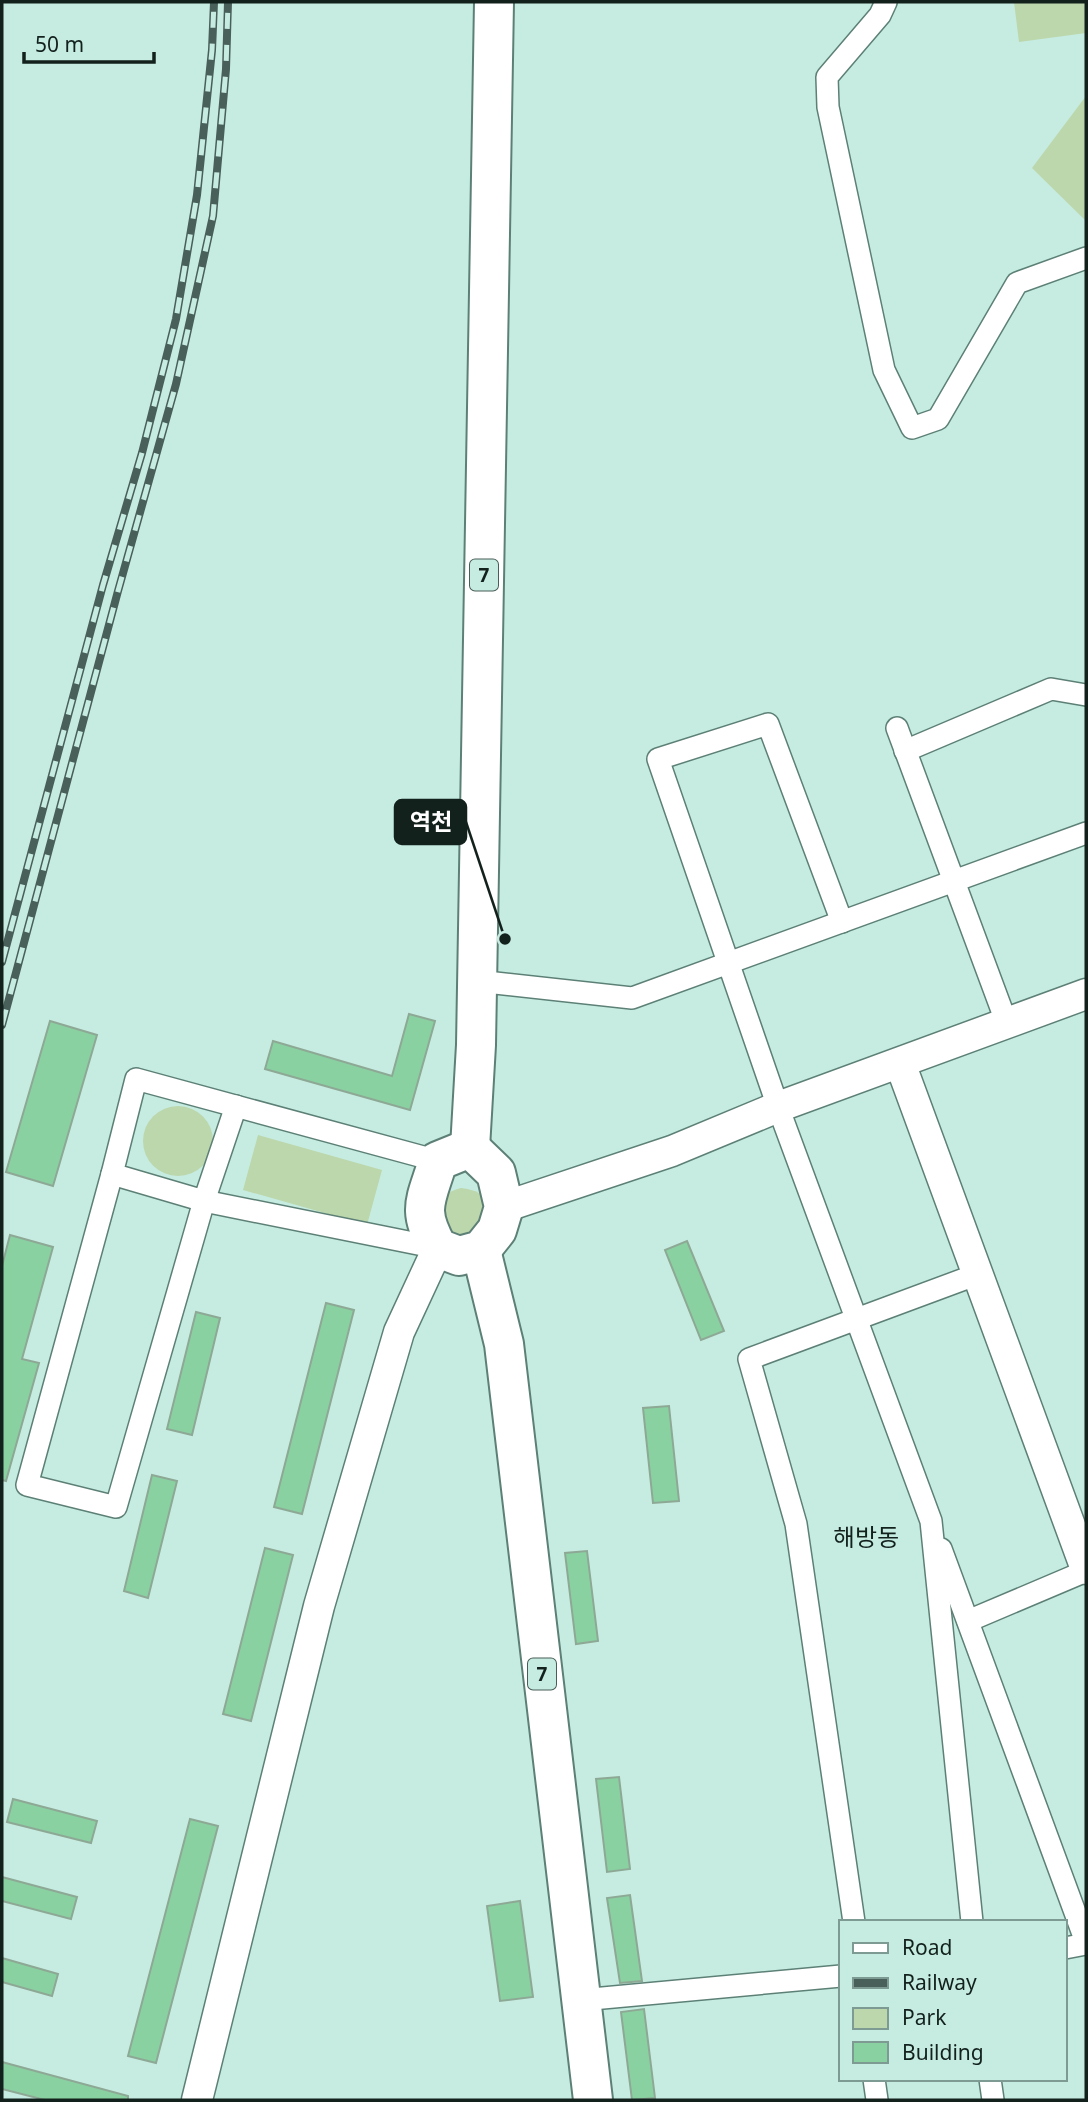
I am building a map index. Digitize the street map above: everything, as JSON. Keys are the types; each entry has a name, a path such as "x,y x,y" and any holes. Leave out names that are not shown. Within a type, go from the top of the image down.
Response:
{"highway":[{"name":"7","path":"438,1248 427,1229 424,1209 454,1155 476,1045 494,2"},
{"path":"438,1248 459,1256 481,1250 497,1230 504,1207 496,1173 454,1155"},
{"name":"7","path":"481,1250 503,1344 593,2100"}],"street":[{"path":"886,2 880,15 827,77 828,107 884,370 912,428 938,419 1017,283 1086,258"},
{"path":"905,751 1051,689 1086,695"},
{"path":"842,922 768,724 658,759 778,1107 1086,1943 1067,1948"},
{"path":"897,728 1007,1024"},
{"path":"477,981 632,998 1086,833"},
{"path":"504,1207 672,1151 778,1107 1086,995"},
{"path":"900,1063 1086,1570 968,1621"},
{"path":"236,1107 204,1201 116,1507 27,1485 136,1079 236,1107 454,1155"},
{"path":"111,1174 204,1201 438,1248 398,1332 319,1606 197,2100"},
{"path":"854,1920 796,1524 749,1359 978,1274"},
{"path":"931,1521 972,1920"},
{"path":"581,2000 839,1976"},
{"path":"874,2081 877,2100"},
{"path":"990,2081 993,2100"}],"green space":[{"path":"1014,2 1086,2 1086,33 1019,42"},
{"path":"1086,96 1086,221 1032,168"},
{"path":"178,1106 203,1116 213,1141 203,1166 178,1176 153,1166 143,1141 153,1116"},
{"path":"258,1135 382,1170 367,1225 243,1190"},
{"path":"461,1188 479,1193 494,1205 467,1259 431,1209 444,1196"}],"building":[{"path":"409,1014 435,1021 410,1110 265,1069 273,1041 392,1076"},
{"path":"50,1021 97,1035 53,1186 6,1172"},
{"path":"10,1235 53,1247 22,1359 39,1363 6,1481 2,1480 2,1266"},
{"path":"687,1241 724,1331 701,1340 665,1250"},
{"path":"326,1303 354,1310 302,1514 274,1507"},
{"path":"196,1312 220,1318 192,1435 167,1429"},
{"path":"669,1406 679,1501 653,1503 643,1408"},
{"path":"152,1475 177,1481 148,1598 124,1591"},
{"path":"265,1548 293,1555 251,1721 223,1714"},
{"path":"587,1551 598,1641 576,1644 565,1553"},
{"path":"619,1777 630,1869 607,1872 596,1779"},
{"path":"13,1799 97,1821 91,1843 7,1822"},
{"path":"190,1819 218,1826 156,2063 128,2056"},
{"path":"2,1877 77,1897 71,1919 2,1901"},
{"path":"630,1895 642,1981 620,1983 607,1898"},
{"path":"520,1901 533,1997 500,2001 487,1906"},
{"path":"2,1958 58,1974 52,1996 2,1982"},
{"path":"644,2009 655,2098 632,2100 621,2012"},
{"path":"2,2062 128,2096 128,2100 45,2100 2,2089"}],"railway":[{"path":"2,962 103,585 142,453 176,319 197,195 212,50 214,2"},
{"path":"2,1025 176,384 213,216 226,69 228,2"}],"place":[{"name":"역천","path":"505,939"}],"district":[{"name":"해방동","path":"866,1536"}]}
